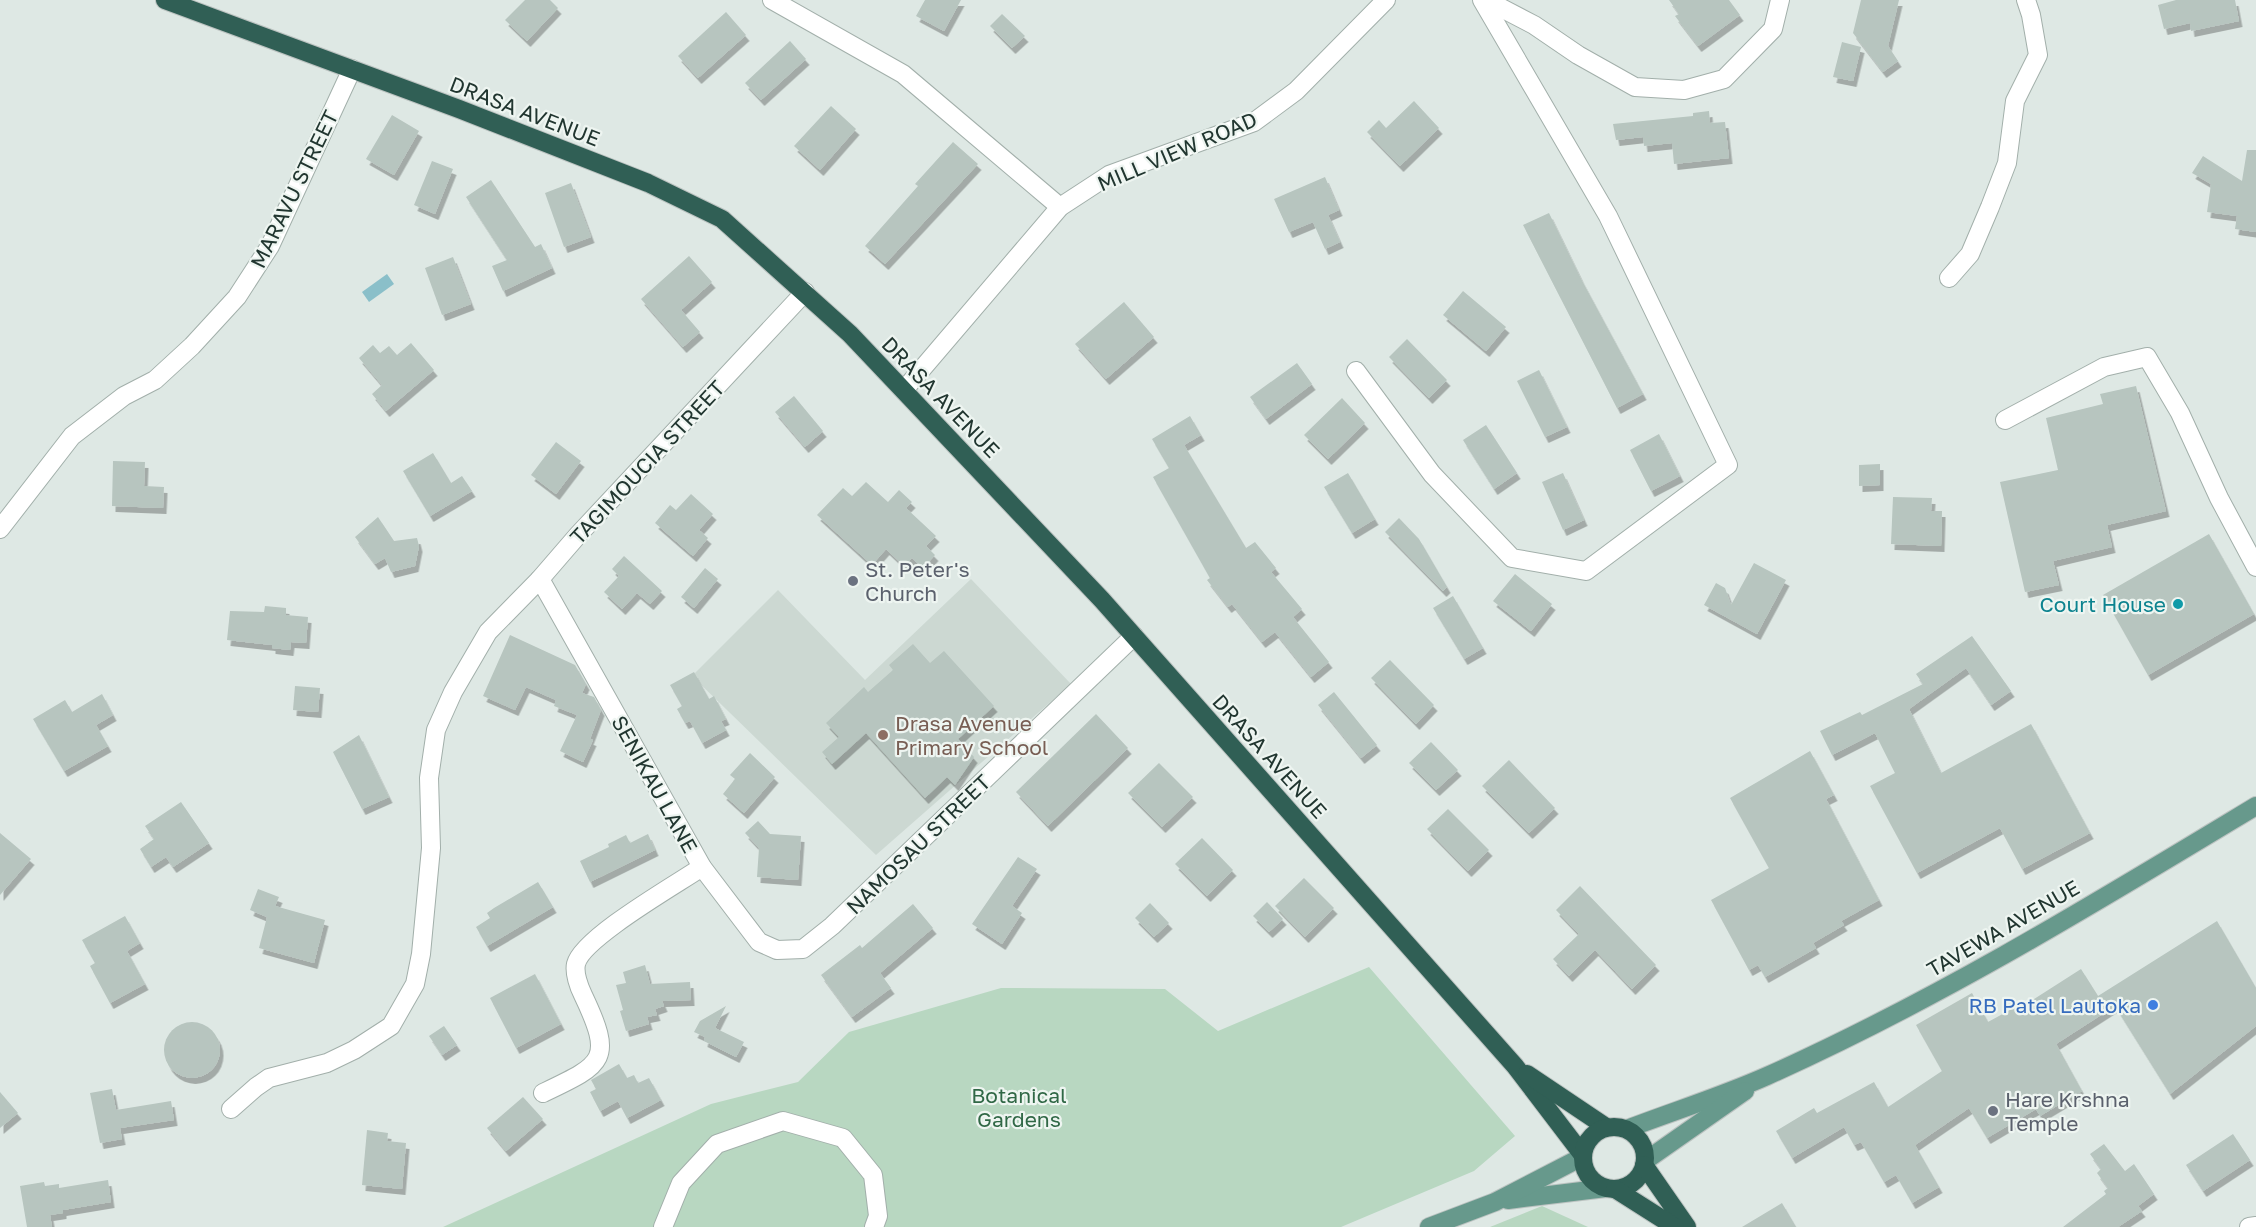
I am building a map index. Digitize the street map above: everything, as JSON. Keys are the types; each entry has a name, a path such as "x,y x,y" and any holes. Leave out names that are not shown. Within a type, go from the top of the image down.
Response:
{"highway":[{"name":"DRASA AVENUE","path":"165,0 648,183 723,219 805,292 904,390 1134,636 1515,1066 1582,1156"},
{"name":"DRASA AVENUE","path":"1515,1066 1606,1127"},
{"path":"1676,1227 1610,1189 1597,1184 1589,1177 1582,1156 1590,1137 1606,1127 1617,1126 1627,1129 1642,1142 1645,1163 1687,1227"},
{"path":"1610,1189 1625,1187 1634,1182 1641,1175 1645,1163"}],"main road":[{"name":"TAVEWA AVENUE","path":"1627,1129 1766,1077 1916,1004 2143,874 2256,806"},
{"name":"TAVEWA AVENUE","path":"1645,1163 1766,1077"},
{"path":"1429,1227 1495,1202 1582,1156"},
{"path":"1495,1202 1610,1189"}],"street":[{"path":"772,0 903,74 1060,207"},
{"name":"MILL VIEW ROAD","path":"904,390 1060,207 1109,175 1254,122 1296,91 1386,0"},
{"path":"1484,0 1534,25 1578,55 1635,87 1684,90 1724,79 1773,29 1780,0"},
{"path":"1356,371 1432,474 1512,558 1586,571 1728,465 1608,216 1484,0"},
{"path":"1949,278 1970,254 1990,207 2007,163 2015,101 2038,55 2026,0"},
{"name":"MARAVU STREET","path":"0,530 72,436 124,396 155,380 192,346 237,297 270,246 352,69"},
{"name":"TAGIMOUCIA STREET","path":"231,1109 269,1078 327,1063 354,1050 391,1026 415,984 431,848 429,778 436,730 453,692 488,632 540,579 578,535 805,292"},
{"path":"2005,420 2104,367 2147,357 2180,413 2219,498 2256,567"},
{"name":"SENIKAU LANE","path":"540,579 702,867 759,942 777,950 803,949"},
{"name":"NAMOSAU STREET","path":"803,949 832,926 1134,636"},
{"path":"543,1093 583,1074 599,1058 601,1040 597,1025 579,987 576,964 587,946 611,927 702,867"},
{"path":"663,1227 681,1183 717,1144 783,1121 843,1138 873,1175 878,1216 874,1227"},
{"path":"2249,1227 2256,1226"}],"shaded area":[{"name":"Drasa Avenue Primary School","path":"971,579 1071,684 876,855 692,676 778,590 865,680"}],"green space":[{"name":"Botanical Gardens","path":"1369,967 1515,1136 1474,1171 1341,1227 443,1227 711,1104 798,1082 849,1032 1001,988 1165,989 1218,1031"},
{"path":"1542,1206 1588,1227 1490,1227"}],"water":[{"path":"387,274 394,284 369,302 362,292"}],"building":[{"path":"525,0 550,0 558,8 527,41 505,20"},
{"path":"925,0 961,0 944,31 916,16"},
{"path":"1669,0 1729,0 1740,15 1698,46 1675,16 1679,14"},
{"path":"1861,0 1899,0 1888,46 1898,61 1883,72 1853,33"},
{"path":"2176,0 2235,0 2239,21 2191,31 2190,23 2164,29 2158,5"},
{"path":"726,12 746,35 698,78 678,56"},
{"path":"1002,14 1025,36 1012,48 990,26"},
{"path":"790,41 806,59 761,100 745,83"},
{"path":"1842,42 1861,47 1853,81 1833,77"},
{"path":"1414,101 1439,128 1400,166 1367,132 1379,120 1386,128"},
{"path":"831,106 856,129 820,170 794,146"},
{"path":"1709,111 1710,123 1725,122 1729,158 1674,164 1672,143 1644,146 1643,137 1616,140 1613,124 1693,116 1693,113"},
{"path":"392,115 419,131 394,175 366,159"},
{"path":"953,142 978,164 885,264 865,246 918,186 915,184"},
{"path":"2247,150 2256,150 2256,232 2235,229 2237,216 2207,212 2211,184 2192,173 2203,156 2242,181"},
{"path":"432,161 453,169 435,214 414,205"},
{"path":"1325,177 1339,210 1328,215 1340,242 1325,249 1313,222 1289,232 1274,199"},
{"path":"491,180 535,247 541,244 552,268 503,291 492,266 507,260 466,197"},
{"path":"571,183 591,237 564,247 545,193"},
{"path":"1549,213 1581,279 1643,394 1617,408 1523,225"},
{"path":"689,256 712,282 681,310 700,332 683,347 641,299"},
{"path":"453,257 471,304 442,315 425,268"},
{"path":"1463,291 1506,327 1486,351 1443,315"},
{"path":"1124,302 1154,337 1106,379 1075,344"},
{"path":"1407,339 1447,380 1429,398 1389,357"},
{"path":"411,343 434,370 386,411 372,394 382,385 359,358 373,345 380,353 389,346 397,355"},
{"path":"1297,363 1312,384 1266,419 1250,397"},
{"path":"1539,370 1567,427 1545,437 1517,381"},
{"path":"2136,386 2166,511 2107,525 2112,547 2053,561 2059,585 2025,592 2000,482 2058,470 2046,418 2103,404 2100,394"},
{"path":"794,396 823,431 805,447 775,412"},
{"path":"1342,398 1365,423 1328,459 1304,435"},
{"path":"1190,416 1201,435 1184,445 1246,548 1255,542 1276,568 1271,572 1302,609 1293,617 1329,662 1311,677 1275,632 1262,642 1232,604 1228,607 1207,580 1210,578 1153,477 1169,468 1152,439"},
{"path":"1486,425 1517,473 1494,489 1463,440"},
{"path":"1659,434 1680,476 1651,491 1630,450"},
{"path":"556,442 581,461 556,494 531,475"},
{"path":"433,453 451,483 462,476 472,491 430,516 403,471"},
{"path":"113,461 145,462 144,486 164,487 163,508 112,506"},
{"path":"1880,464 1880,485 1859,486 1859,465"},
{"path":"1348,473 1375,519 1352,533 1324,487"},
{"path":"1563,473 1584,520 1563,530 1542,482"},
{"path":"866,482 888,502 899,490 912,502 906,508 936,536 926,546 935,555 923,568 912,558 904,566 886,549 872,565 817,515 843,488 852,496"},
{"path":"691,494 713,514 699,530 708,538 693,556 655,523 670,505 676,510"},
{"path":"1893,497 1932,498 1931,511 1942,511 1941,546 1891,544"},
{"path":"378,517 394,541 417,538 419,546 415,566 391,572 385,558 375,564 355,537"},
{"path":"1399,518 1419,539 1447,587 1443,591 1385,532"},
{"name":"Court House","path":"2209,534 2254,614 2148,675 2103,595"},
{"path":"624,556 662,591 650,604 637,593 622,609 604,592 619,576 612,569"},
{"path":"1754,563 1786,580 1757,634 1704,605 1716,583 1725,588 1731,605"},
{"path":"705,568 718,579 694,608 681,597"},
{"path":"1515,574 1552,604 1531,631 1493,601"},
{"path":"1453,596 1483,648 1464,659 1433,608"},
{"path":"265,606 286,608 286,615 308,617 306,643 291,642 290,650 272,648 272,645 227,640 230,611 264,612"},
{"path":"510,635 575,665 586,684 582,693 594,697 601,710 590,739 593,740 583,762 560,751 577,715 554,706 556,700 526,687 515,710 483,696"},
{"path":"1972,636 2011,691 1991,705 1966,668 1909,709 1941,773 2031,724 2090,833 2022,869 2000,828 1917,873 1870,786 1895,773 1875,733 1832,755 1820,731 1860,712 1862,715 1923,684 1916,674"},
{"path":"913,644 930,663 944,651 994,706 958,739 974,757 955,785 947,777 925,798 866,733 832,764 822,752 839,737 826,723 864,687 868,692 893,670 889,665"},
{"path":"1390,660 1434,705 1416,724 1371,678"},
{"path":"694,672 709,699 714,696 726,719 721,721 726,730 702,743 690,721 685,723 677,709 682,706 670,685"},
{"path":"295,686 320,688 318,712 293,710"},
{"path":"1334,692 1377,745 1361,758 1318,705"},
{"path":"102,694 113,715 96,725 108,746 64,771 33,719 65,700 72,712"},
{"path":"1096,714 1128,748 1048,826 1016,792"},
{"path":"359,735 389,797 362,809 333,752"},
{"path":"1431,742 1458,770 1436,790 1409,763"},
{"path":"1810,751 1834,795 1826,799 1879,900 1841,921 1844,925 1813,943 1816,948 1765,977 1758,965 1749,970 1711,900 1769,868 1730,798"},
{"path":"750,753 775,777 744,813 723,794 735,779 730,775"},
{"path":"1509,760 1555,808 1529,833 1482,786"},
{"path":"1159,763 1193,797 1162,827 1128,793"},
{"path":"181,802 209,843 173,867 166,857 151,867 140,849 154,839 145,826"},
{"path":"1448,809 1489,850 1468,871 1427,829"},
{"path":"758,821 770,834 801,836 798,880 757,877 759,848 745,833"},
{"path":"0,833 31,859 0,895"},
{"path":"648,834 655,850 590,882 580,861 609,847 608,844 626,835 630,843"},
{"path":"1202,838 1233,870 1207,896 1175,864"},
{"path":"1018,857 1037,869 1012,906 1022,913 1002,944 972,924"},
{"path":"1304,878 1334,908 1305,937 1275,906"},
{"path":"538,882 553,907 487,946 476,927 490,918 487,913"},
{"path":"1580,886 1656,965 1632,989 1595,950 1569,976 1553,959 1579,934 1556,910"},
{"path":"258,889 279,897 275,906 325,920 314,963 259,948 267,917 250,910"},
{"path":"1267,902 1283,919 1269,932 1253,916"},
{"path":"1150,903 1169,923 1154,937 1135,918"},
{"path":"913,904 933,928 880,973 891,988 852,1017 821,975 860,945 862,948"},
{"path":"125,916 140,943 127,951 145,984 110,1003 90,966 95,963 82,940"},
{"path":"2217,921 2256,988 2256,1026 2170,1094 2115,1006 2056,1044 2082,1091 2040,1116 2036,1109 1987,1138 1969,1108 1915,1145 1939,1187 1912,1203 1896,1175 1884,1182 1861,1142 1854,1145 1844,1127 1792,1158 1776,1131 1814,1108 1817,1113 1874,1082 1888,1107 1942,1071 1916,1025 1972,993 1988,1022 2030,999 2031,1001 2081,969 2098,996"},
{"path":"645,965 650,984 690,982 691,1000 662,1001 664,1006 655,1009 657,1015 647,1017 649,1024 626,1031 616,985 626,983 623,972"},
{"path":"535,974 561,1024 516,1048 490,998"},
{"path":"726,1006 715,1028 744,1042 736,1057 704,1041 705,1037 694,1032 700,1021"},
{"path":"186,1022 198,1022 208,1026 216,1034 220,1050 216,1066 208,1074 198,1078 186,1078 176,1074 168,1066 164,1056 164,1044 168,1034 176,1026"},
{"path":"444,1026 457,1045 442,1055 429,1036"},
{"path":"619,1064 627,1078 634,1075 638,1083 649,1078 661,1100 627,1118 618,1101 600,1111 590,1092 596,1089 591,1080"},
{"path":"112,1089 116,1110 171,1101 174,1120 120,1128 122,1139 100,1143 90,1093"},
{"path":"0,1092 18,1113 0,1128"},
{"path":"523,1097 543,1119 506,1151 487,1128"},
{"path":"367,1130 388,1133 387,1141 406,1143 402,1189 362,1185"},
{"path":"2233,1134 2250,1160 2203,1191 2186,1165"},
{"path":"2104,1144 2125,1171 2134,1164 2154,1194 2138,1206 2142,1211 2118,1227 2063,1227 2106,1194 2104,1191 2108,1188 2097,1173 2101,1169 2090,1154"},
{"path":"108,1180 111,1202 63,1210 63,1213 50,1215 52,1227 27,1227 20,1186 44,1182 45,1186 59,1184 59,1188"},
{"path":"1782,1203 1796,1227 1742,1227"}],"place":[{"name":"St. Peter's Church","path":"853,581"},
{"name":"Court House","path":"2178,604"},
{"name":"Drasa Avenue Primary School","path":"883,735"},
{"name":"RB Patel Lautoka","path":"2153,1005"},
{"name":"Hare Krshna Temple","path":"1993,1111"}]}
